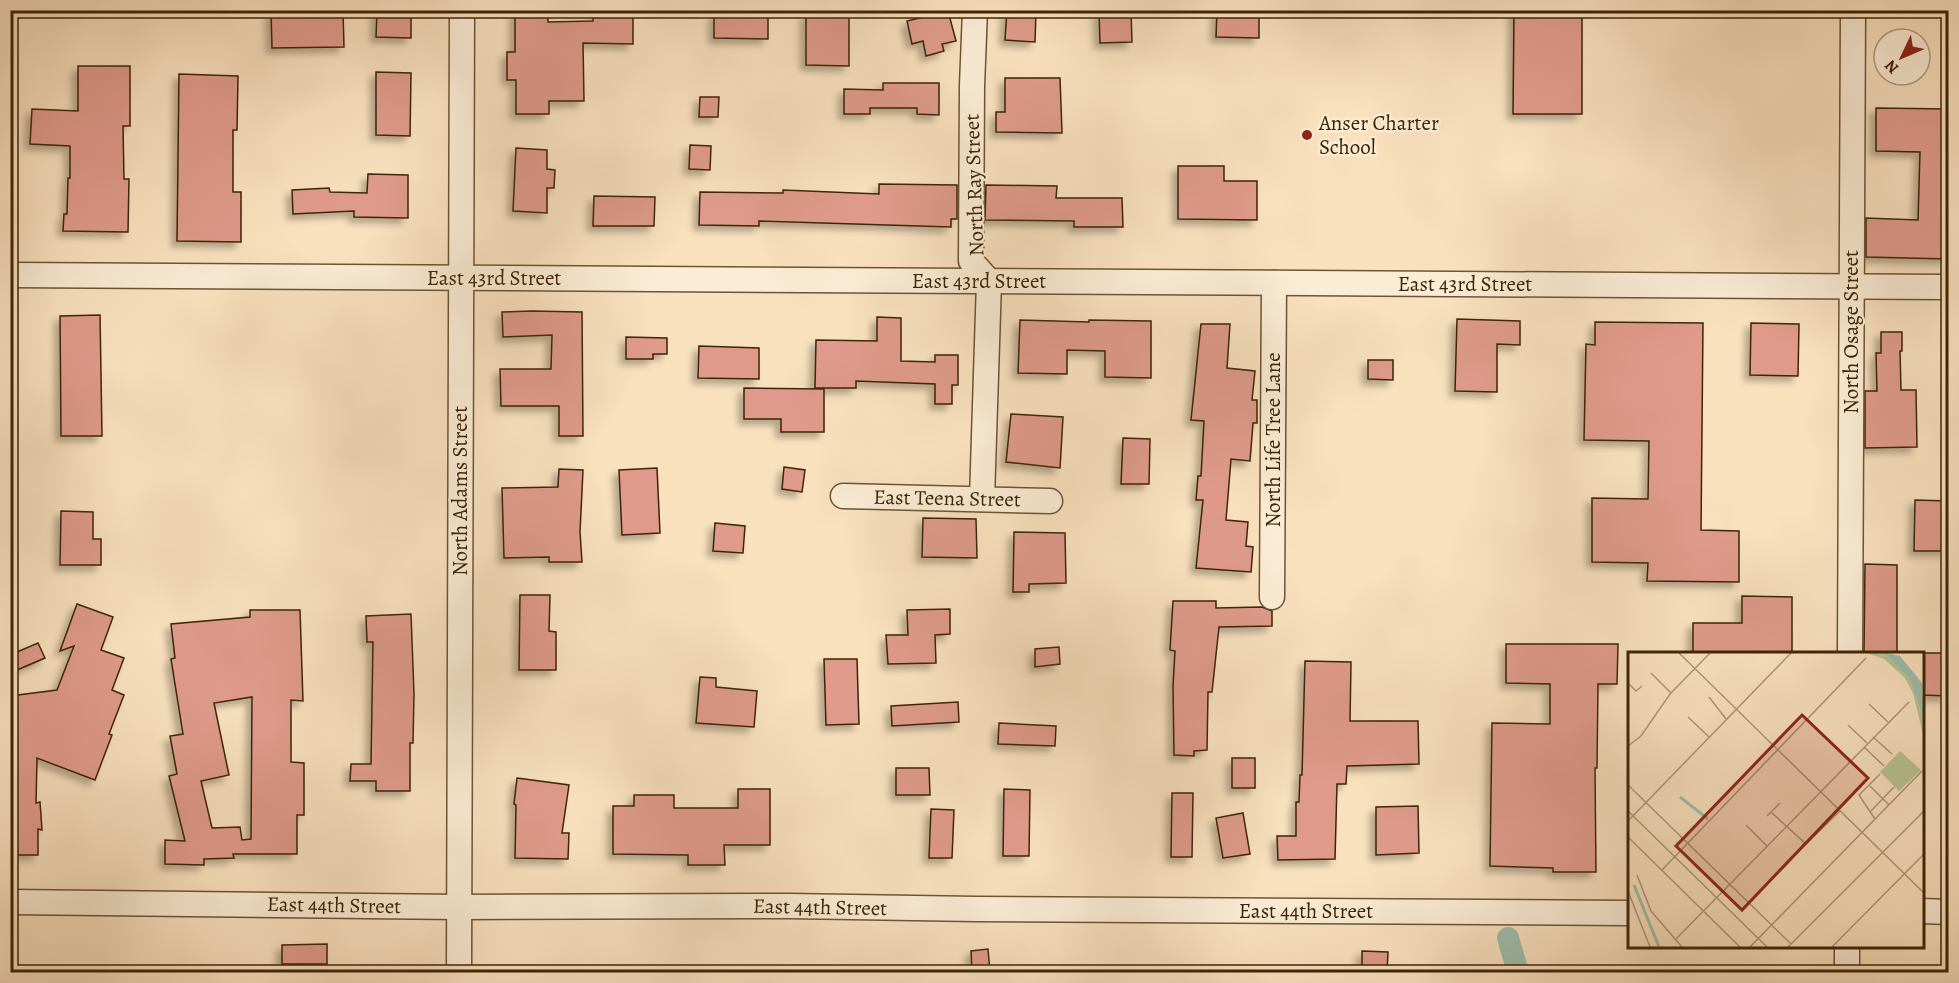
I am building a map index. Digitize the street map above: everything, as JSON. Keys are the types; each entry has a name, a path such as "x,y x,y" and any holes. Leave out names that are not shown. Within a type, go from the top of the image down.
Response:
{"street":[{"name":"North Adams Street","path":"459,972 462,10"},
{"name":"North Ray Street","path":"975,10 971,261 989,281 982,499"},
{"name":"North Osage Street","path":"1850,652 1853,10"},
{"name":"East 43rd Street","path":"10,275 1948,287"},
{"name":"North Life Tree Lane","path":"1272,597 1274,283"},
{"name":"East Teena Street","path":"843,496 1050,501"},
{"name":"East 44th Street","path":"10,902 459,907 789,906 1628,913"},
{"path":"1923,911 1948,912"},
{"path":"1847,947 1847,972"}],"building":[{"path":"271,10 343,10 344,47 272,48"},
{"path":"377,10 411,10 411,38 376,37"},
{"path":"515,10 548,10 548,22 593,21 593,14 633,15 633,44 583,43 584,101 549,101 549,114 516,114 516,80 507,80 507,52 515,52"},
{"path":"1007,10 1036,10 1035,42 1005,40"},
{"path":"1099,10 1131,10 1132,42 1100,43"},
{"path":"1217,10 1259,10 1259,38 1216,37"},
{"path":"1514,10 1582,10 1582,114 1513,114"},
{"path":"948,11 956,41 942,44 944,51 926,56 923,41 912,44 907,21"},
{"path":"714,13 768,15 768,39 714,38"},
{"path":"806,13 849,14 849,66 806,65"},
{"path":"78,66 130,66 130,126 123,126 124,179 129,179 128,232 63,231 64,214 67,214 68,178 70,178 70,146 30,144 32,109 78,111"},
{"path":"376,72 411,73 410,136 376,135"},
{"path":"179,74 238,76 237,130 233,130 233,192 241,192 241,242 177,241"},
{"path":"1005,78 1060,78 1062,133 996,132 996,112 1005,112"},
{"path":"883,83 939,83 939,115 917,114 917,108 870,108 870,114 844,114 844,89 883,90"},
{"path":"700,97 719,97 718,117 699,117"},
{"path":"1876,108 1948,109 1948,259 1866,257 1866,218 1918,220 1920,152 1876,151"},
{"path":"690,145 711,146 710,170 689,169"},
{"path":"516,148 547,150 547,169 555,170 554,188 547,188 547,213 513,211"},
{"path":"1178,166 1224,166 1224,181 1257,181 1257,220 1178,219"},
{"path":"368,174 408,175 408,218 354,217 354,211 293,214 292,190 329,188 330,192 367,193"},
{"path":"879,184 957,185 957,219 951,219 951,227 759,221 759,226 699,225 700,192 783,193 783,190 879,194"},
{"path":"986,185 1057,186 1056,198 1122,198 1123,227 1074,227 1074,221 985,220"},
{"path":"594,196 655,197 654,226 593,226"},
{"path":"502,312 582,312 583,436 559,436 559,406 501,406 500,369 551,369 552,335 503,337"},
{"path":"100,315 102,436 61,436 60,316"},
{"path":"877,317 901,318 901,361 935,362 935,355 958,355 958,385 952,385 952,404 935,404 935,384 856,381 856,388 815,388 816,340 877,341"},
{"path":"1457,319 1520,321 1520,345 1497,344 1497,392 1455,391"},
{"path":"1020,320 1151,321 1151,378 1105,377 1105,351 1067,350 1067,374 1018,373"},
{"path":"1595,322 1703,323 1701,530 1739,531 1739,582 1647,581 1648,563 1592,562 1592,498 1648,499 1649,441 1584,440 1586,344 1595,345"},
{"path":"1751,323 1799,324 1798,376 1750,375"},
{"path":"1201,324 1230,324 1227,368 1255,371 1252,400 1257,400 1257,423 1253,423 1250,461 1231,459 1226,520 1248,522 1246,546 1253,547 1251,572 1196,568 1203,500 1196,500 1198,476 1201,476 1204,421 1191,420"},
{"path":"1881,332 1902,332 1901,390 1916,390 1917,447 1865,448 1865,391 1877,391 1876,353 1881,353"},
{"path":"626,337 667,338 667,354 653,354 653,359 626,359"},
{"path":"699,346 759,348 759,379 698,378"},
{"path":"1368,360 1393,360 1393,380 1368,379"},
{"path":"744,388 824,389 824,432 781,432 781,419 744,419"},
{"path":"1011,414 1063,417 1060,468 1006,462"},
{"path":"1123,438 1150,439 1149,484 1121,484"},
{"path":"784,467 805,470 802,492 782,489"},
{"path":"657,468 660,533 622,535 619,470"},
{"path":"559,469 583,470 580,532 582,562 549,562 549,557 504,558 502,488 558,487"},
{"path":"1915,500 1948,501 1948,551 1914,551"},
{"path":"61,511 93,512 93,539 101,539 101,565 60,565"},
{"path":"923,518 976,519 977,558 922,557"},
{"path":"715,523 745,526 743,553 713,551"},
{"path":"1014,532 1065,533 1066,583 1029,584 1029,592 1013,592"},
{"path":"1865,564 1897,565 1897,652 1864,652"},
{"path":"520,595 550,595 549,631 556,632 556,670 519,670"},
{"path":"1742,596 1792,597 1792,652 1693,652 1693,623 1742,623"},
{"path":"1173,601 1216,601 1216,608 1262,607 1272,611 1272,626 1219,627 1212,692 1208,692 1207,750 1194,751 1194,756 1174,755 1175,651 1170,650"},
{"path":"77,604 113,617 101,650 124,658 112,690 124,695 95,780 37,758 36,803 40,802 42,830 38,829 38,855 10,855 10,696 57,690 74,646 60,651"},
{"path":"950,609 950,634 935,635 936,663 888,664 886,635 908,635 907,610"},
{"path":"250,610 300,610 303,701 291,700 291,762 304,763 304,815 297,815 297,854 233,854 234,858 204,859 204,865 165,864 165,840 185,841 169,776 177,774 170,736 183,734 171,659 175,658 171,624 250,617","holes":["252,697 251,839 242,840 240,827 212,828 201,781 229,775 214,703"]},
{"path":"411,614 414,694 413,743 410,743 410,791 376,791 376,781 350,781 351,764 371,764 373,642 367,642 366,616"},
{"path":"38,643 45,658 10,673 10,655"},
{"path":"1506,644 1618,644 1617,684 1598,684 1597,768 1595,768 1596,872 1553,872 1553,868 1490,866 1492,723 1550,724 1550,684 1506,683"},
{"path":"1059,647 1060,664 1035,667 1035,649"},
{"path":"1923,653 1948,653 1948,696 1923,695"},
{"path":"824,659 857,659 859,724 826,725"},
{"path":"1305,661 1351,662 1350,721 1418,721 1419,764 1347,766 1346,784 1337,784 1335,859 1278,860 1277,836 1296,836 1296,802 1299,802 1300,775 1302,775"},
{"path":"700,677 716,678 716,687 757,691 754,727 696,723"},
{"path":"958,702 959,722 892,726 891,706"},
{"path":"999,723 1056,726 1055,746 998,744"},
{"path":"1232,758 1255,758 1255,788 1232,788"},
{"path":"896,768 929,768 930,795 896,795"},
{"path":"517,778 569,785 562,833 569,833 568,859 515,858 516,805 514,804"},
{"path":"738,789 770,789 770,845 724,845 725,865 688,865 688,855 613,854 613,806 634,806 634,795 674,795 674,808 738,808"},
{"path":"1004,789 1030,790 1029,856 1003,856"},
{"path":"1172,793 1193,793 1192,857 1171,857"},
{"path":"1418,806 1419,853 1376,855 1376,807"},
{"path":"931,809 954,810 952,858 929,858"},
{"path":"1243,813 1250,854 1223,858 1216,818"},
{"path":"327,944 327,964 282,964 282,945"},
{"path":"988,949 990,972 972,972 971,951"},
{"path":"1362,951 1388,952 1387,972 1362,972"}],"waterway":[{"path":"1508,938 1518,972"}],"place":[{"name":"Anser Charter School","path":"1307,135"}]}
